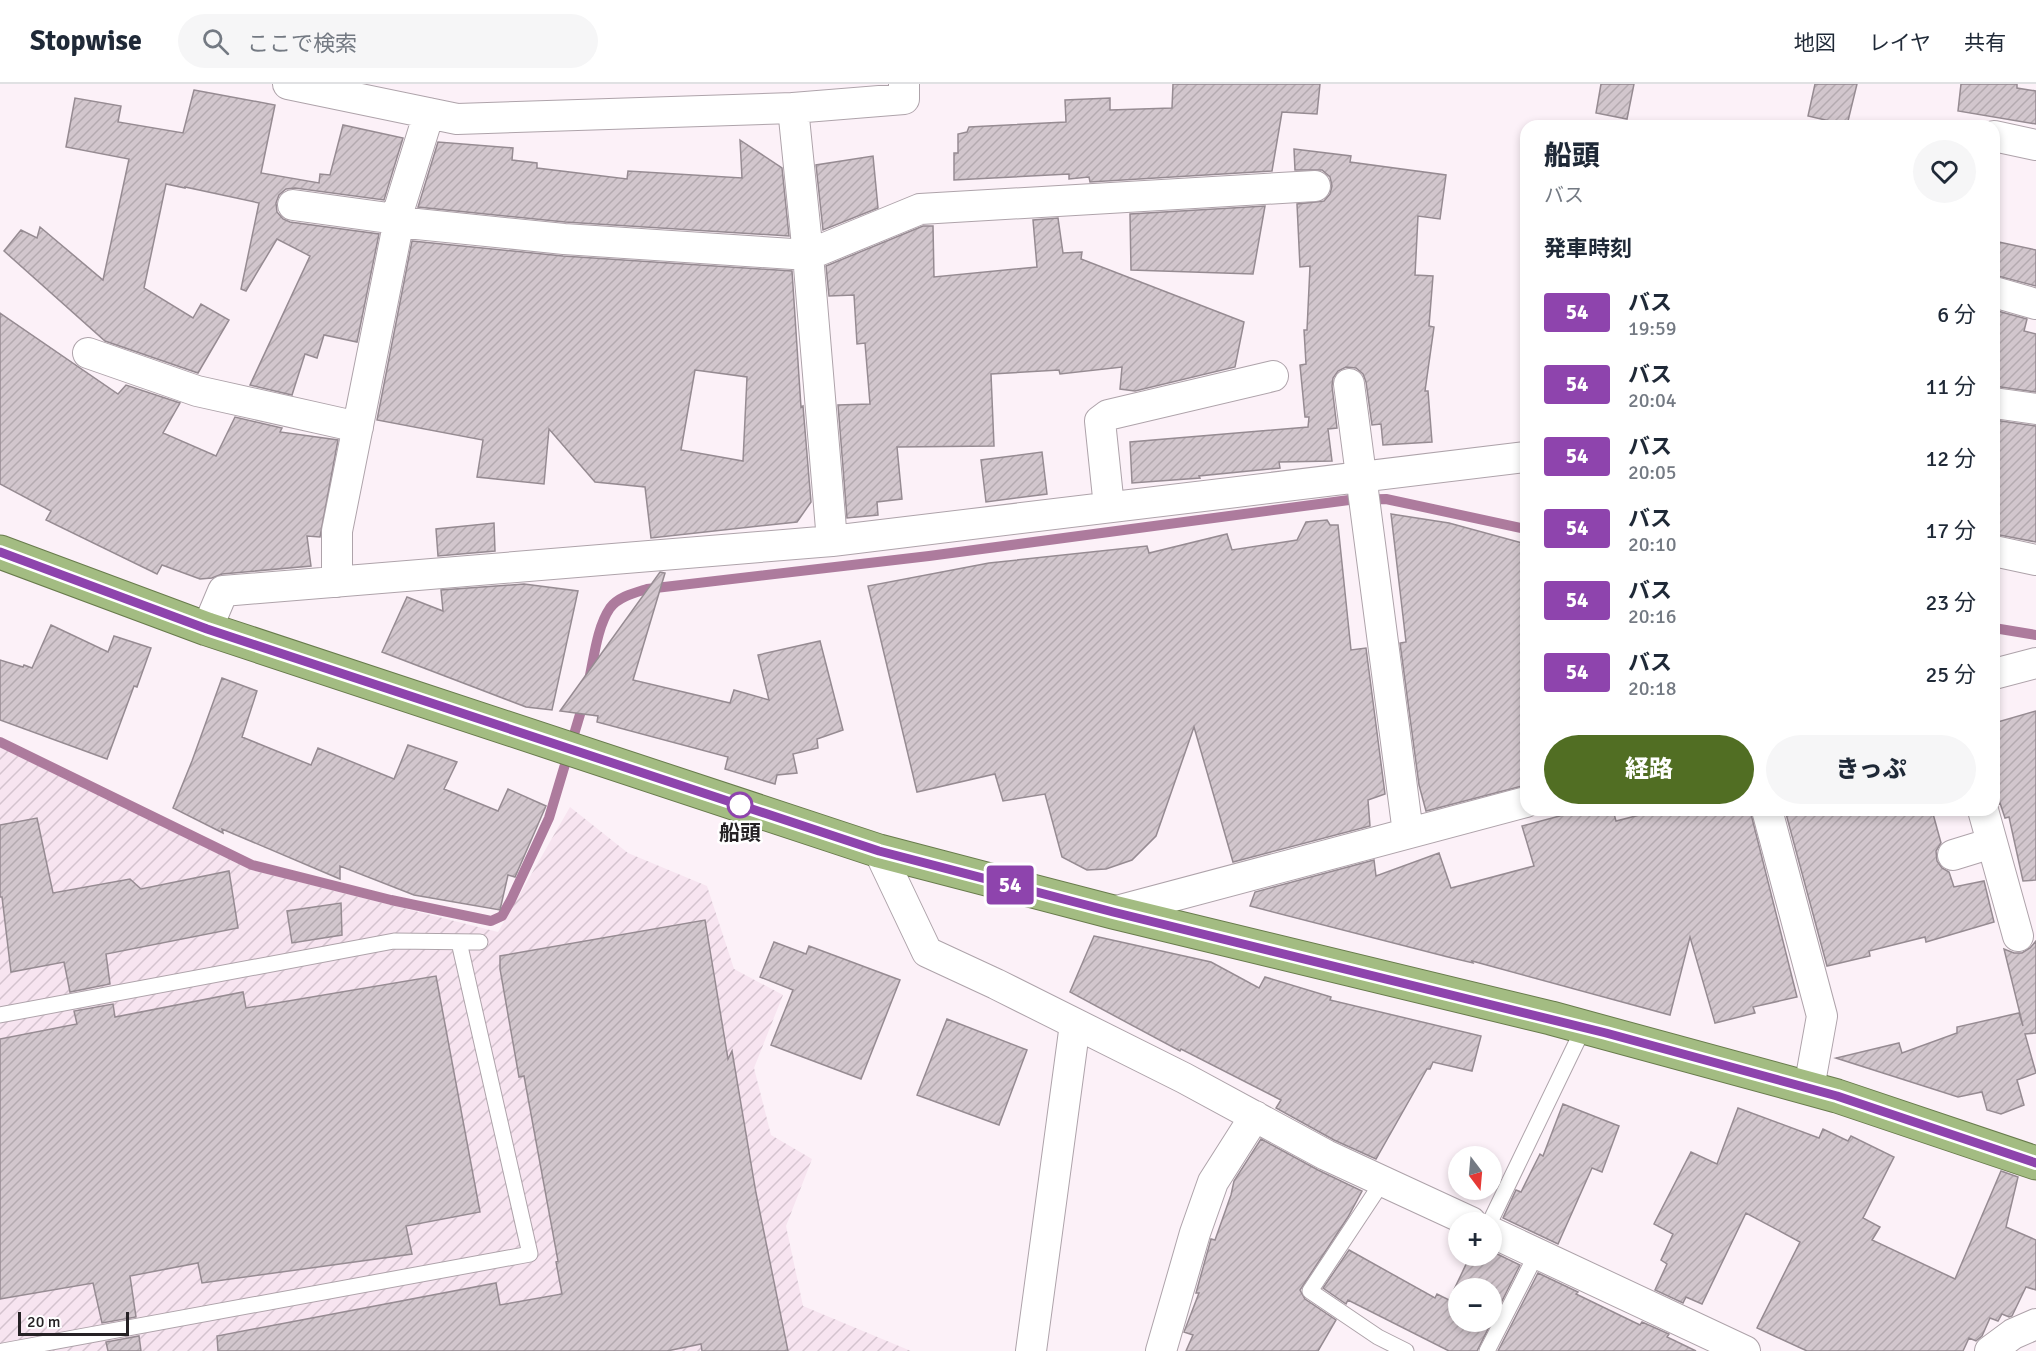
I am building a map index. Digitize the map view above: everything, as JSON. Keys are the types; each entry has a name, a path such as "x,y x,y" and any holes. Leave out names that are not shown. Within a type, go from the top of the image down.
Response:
{"highway":[{"path":"0,552 207,629 879,851 1113,912 1584,1027 1809,1088 2036,1163"}],"street":[{"path":"288,84 456,119 793,108 904,99 904,84"},
{"path":"793,108 832,541"},
{"path":"337,582 337,531 398,219 429,114"},
{"path":"2000,137 2036,145"},
{"path":"293,205 398,219 407,223 564,239 808,255 920,209 1315,186"},
{"path":"2000,294 2036,304"},
{"path":"88,353 197,391 358,427"},
{"path":"1109,507 1100,421 1108,415 1273,376"},
{"path":"1349,384 1408,833"},
{"path":"2000,404 2036,409"},
{"path":"207,629 223,591 832,541 1109,507 1361,481 1520,458"},
{"path":"2000,552 2036,560"},
{"path":"2000,672 2036,663"},
{"path":"1113,912 1520,804"},
{"path":"1769,816 1822,1016 1809,1088"},
{"path":"1985,816 2018,936"},
{"path":"1953,855 1992,843"},
{"path":"879,851 927,952 1184,1078 1326,1155 1449,1212"},
{"path":"1031,1351 1075,1024"},
{"path":"1161,1351 1195,1233 1213,1182 1255,1116"},
{"path":"1502,1237 1745,1351"},
{"path":"1990,1351 2013,1334 2036,1324"}],"lane":[{"path":"0,1015 394,941 480,942"},
{"path":"3,1351 530,1254 459,942"},
{"path":"1495,1212 1584,1027"},
{"path":"1383,1182 1310,1292 1378,1337 1406,1351"},
{"path":"1487,1351 1537,1253"}],"shaded area":[{"path":"0,747 252,870 498,932 570,807 628,853 707,886 734,969 783,995 754,1068 771,1135 812,1159 786,1226 803,1306 911,1351 0,1351"}],"building":[{"path":"1173,84 1320,84 1317,114 1282,112 1272,171 1090,182 1089,177 1069,179 1069,174 954,180 954,153 958,153 958,134 967,132 969,127 1066,122 1065,100 1110,98 1110,110 1172,108"},
{"path":"1601,84 1634,84 1627,119 1596,113"},
{"path":"1815,84 1857,84 1848,120 1825,120 1808,116"},
{"path":"1961,84 2017,84 2017,88 2036,91 2036,124 1958,111"},
{"path":"194,90 275,105 261,173 319,183 320,174 330,175 343,125 403,138 384,200 295,188 286,189 279,195 276,203 277,212 283,219 290,222 379,234 357,342 324,335 317,358 305,354 292,395 250,385 310,256 277,239 246,291 241,289 259,203 166,184 144,288 193,318 201,304 229,320 198,373 105,341 4,251 21,230 37,238 40,227 103,280 129,159 66,147 75,98 121,106 118,122 183,133"},
{"path":"740,140 782,168 789,236 565,222 418,207 438,142 513,148 512,160 537,163 537,168 627,179 628,171 742,178"},
{"path":"1294,149 1351,156 1350,162 1446,175 1440,219 1418,216 1415,275 1433,276 1429,326 1434,327 1425,391 1428,391 1432,442 1383,445 1381,424 1372,425 1363,374 1356,368 1346,367 1338,371 1333,378 1337,428 1328,429 1332,461 1279,462 1280,468 1199,476 1200,478 1132,483 1130,442 1308,427 1309,417 1305,417 1300,365 1306,364 1304,330 1307,330 1310,266 1300,267 1297,204 1324,201 1330,194 1332,186 1330,177 1322,170 1295,170"},
{"path":"873,156 878,208 823,230 816,165"},
{"path":"1265,206 1253,274 1131,270 1130,214"},
{"path":"1058,218 1063,253 1082,252 1081,259 1244,322 1235,367 1135,391 1120,389 1122,367 1060,374 1059,370 991,374 994,446 897,447 902,499 877,502 878,515 847,518 838,405 870,404 865,343 857,344 854,295 829,296 826,266 923,226 933,226 934,277 1037,267 1033,220"},
{"path":"412,241 563,256 792,271 801,407 803,406 811,502 797,522 651,538 645,487 595,482 549,429 544,484 477,477 483,440 377,420","holes":["695,370 747,377 743,461 681,450"]},
{"path":"2000,242 2036,250 2036,286 2000,277"},
{"path":"2000,312 2027,319 2024,331 2036,334 2036,392 2000,387"},
{"path":"0,313 118,394 126,385 180,403 163,433 216,456 235,417 282,428 280,432 338,440 320,537 307,536 311,566 222,574 200,579 162,565 157,574 46,520 51,511 0,484"},
{"path":"2000,421 2036,426 2036,542 2000,535"},
{"path":"1042,452 1047,494 986,502 981,460"},
{"path":"1391,514 1449,523 1520,542 1520,787 1426,811 1419,785 1400,643 1406,642"},
{"path":"1327,520 1330,525 1338,525 1351,650 1366,648 1385,794 1368,800 1370,826 1233,862 1194,727 1156,836 1132,860 1106,869 1087,870 1062,857 1045,794 1003,801 995,774 917,792 868,586 989,563 1147,546 1149,553 1227,534 1232,550 1297,540 1306,522"},
{"path":"494,523 495,551 438,556 436,529"},
{"path":"660,572 665,573 633,680 730,703 734,690 769,700 758,655 820,641 843,730 817,739 818,748 793,754 797,773 777,775 775,784 725,769 728,757 597,722 598,716 560,711"},
{"path":"524,584 578,591 552,710 526,707 382,652 407,597 443,611 441,590"},
{"path":"51,625 108,652 114,636 151,648 137,687 134,686 107,759 0,720 0,660 32,668"},
{"path":"222,678 257,691 242,737 311,765 318,748 394,779 408,745 457,762 444,789 498,811 508,789 546,806 515,877 508,875 500,910 414,895 340,866 340,879 222,829 223,833 173,808"},
{"path":"2036,711 2036,880 2023,881 2009,817 2005,818 2000,803 2000,721"},
{"path":"1560,816 1615,816 1616,821 1636,816 1752,816 1797,997 1753,1007 1755,1013 1715,1023 1690,937 1670,1015 1472,961 1473,963 1250,906 1255,892 1374,860 1376,876 1439,853 1451,888 1534,866 1522,826"},
{"path":"1787,816 1934,816 1941,843 1936,851 1937,861 1949,872 1954,887 1984,881 1994,922 1926,942 1925,937 1869,951 1870,956 1827,966"},
{"path":"37,818 53,893 130,879 141,889 229,871 238,928 106,954 110,984 70,992 64,962 11,972 2,897 0,897 0,825"},
{"path":"341,903 342,935 292,943 287,911"},
{"path":"705,920 728,1059 732,1051 756,1193 788,1351 702,1351 701,1344 667,1351 218,1351 217,1336 496,1283 500,1305 562,1294 524,1076 519,1077 500,969 500,956"},
{"path":"1094,936 1211,962 1259,988 1265,977 1331,997 1330,1000 1481,1036 1472,1071 1433,1062 1376,1159 1334,1140 1276,1108 1281,1100 1181,1049 1180,1051 1070,992"},
{"path":"2036,941 2036,1033 2025,1034 2036,1073 2017,1080 2024,1105 2001,1114 1987,1110 1982,1092 1958,1097 1836,1058 1899,1043 1902,1053 1957,1033 1957,1027 2019,1013 2023,1026 2004,949 2022,953"},
{"path":"774,942 806,954 809,946 900,980 861,1079 771,1045 793,990 760,977"},
{"path":"436,976 480,1212 406,1226 412,1254 202,1283 198,1263 130,1276 136,1317 102,1323 93,1283 0,1299 0,1039 77,1024 74,1011 113,1004 115,1017 243,992 246,1008"},
{"path":"947,1019 1027,1050 999,1125 917,1095"},
{"path":"1563,1104 1619,1126 1602,1172 1592,1168 1558,1244 1503,1218 1516,1190 1521,1192 1540,1154 1543,1156"},
{"path":"1738,1108 1819,1138 1823,1129 1848,1141 1851,1136 1894,1157 1863,1218 1880,1227 1872,1240 1955,1279 2001,1171 2018,1177 2006,1227 2036,1240 2036,1290 2026,1287 2012,1316 2002,1314 1998,1321 1990,1318 1982,1336 1976,1341 1969,1338 1963,1351 1807,1351 1757,1328 1800,1242 1746,1213 1702,1304 1686,1297 1683,1303 1655,1290 1667,1264 1661,1260 1673,1234 1654,1224 1691,1152 1717,1164"},
{"path":"1261,1139 1362,1191 1348,1217 1300,1290 1305,1299 1336,1320 1318,1351 1186,1351 1193,1335 1184,1332 1199,1293 1196,1293 1211,1239 1215,1240 1234,1181"},
{"path":"1349,1250 1435,1298 1437,1294 1448,1300 1448,1332 1486,1332 1477,1351 1449,1351 1348,1300 1346,1304 1323,1288"},
{"path":"1502,1256 1520,1265 1502,1301 1502,1278 1460,1278 1465,1266 1502,1266"},
{"path":"1538,1273 1640,1325 1642,1322 1669,1334 1667,1337 1696,1351 1498,1351"},
{"path":"139,1336 141,1351 108,1351 106,1342"}],"waterway":[{"path":"589,680 599,633 610,608 622,598 647,589 929,556 1349,500 1386,499 1520,528"},
{"path":"2000,629 2036,635"},
{"path":"0,742 252,865 391,900 491,921 502,916 549,818 584,701"}],"bus line":[{"name":"54","path":"0,552 207,629 879,851 1113,912 1551,1018 1837,1096 2036,1163"}],"place":[{"name":"船頭","path":"740,805"}]}
